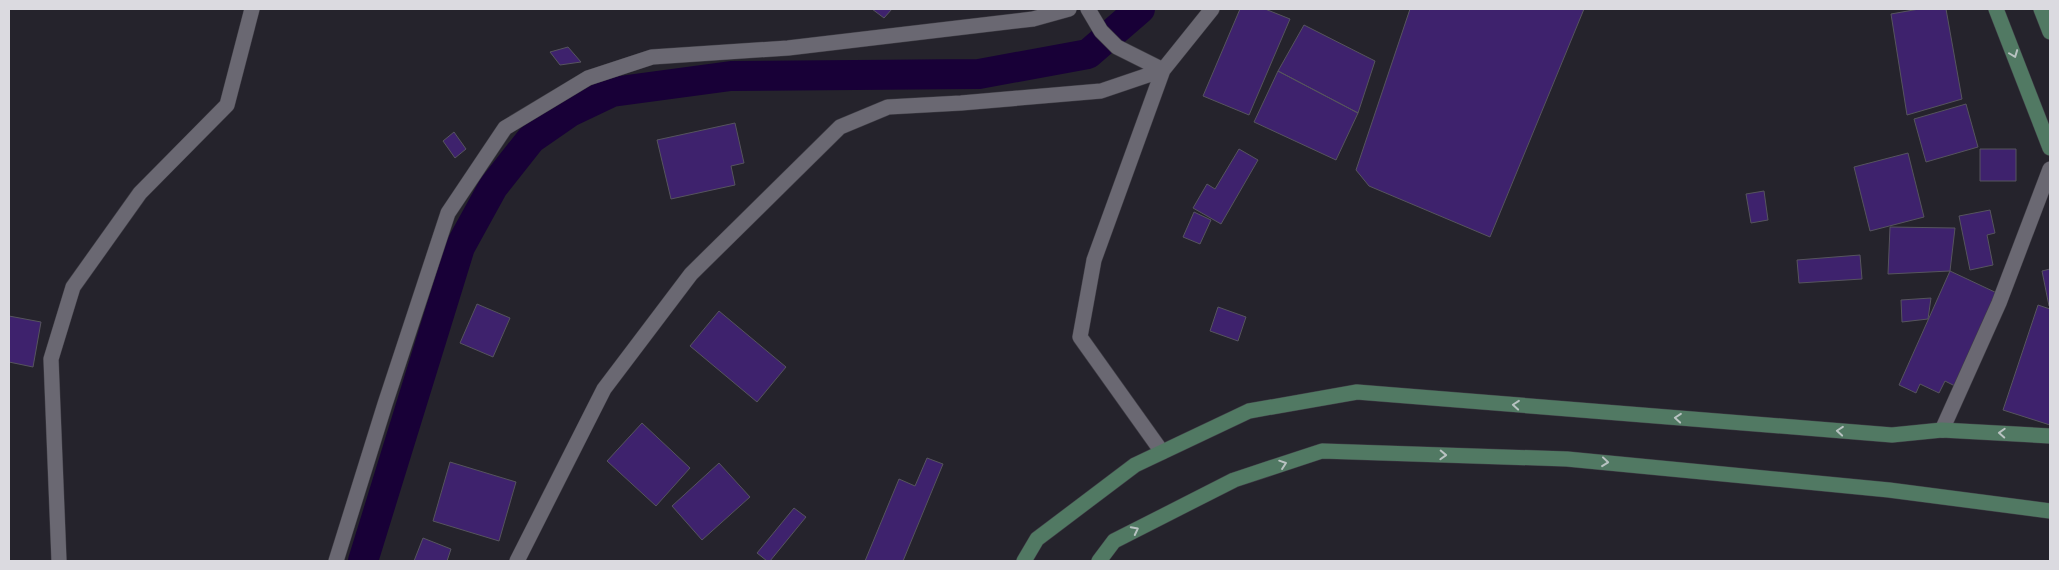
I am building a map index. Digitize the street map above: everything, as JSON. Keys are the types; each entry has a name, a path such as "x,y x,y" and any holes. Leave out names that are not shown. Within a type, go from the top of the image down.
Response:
{"main road":[{"path":"1996,9 2050,148"},
{"path":"2041,9 2050,32"},
{"path":"1024,561 1037,539 1135,465 1249,411 1357,392 1892,435 1942,430 2050,436"},
{"path":"1099,561 1114,541 1234,480 1322,451 1568,459 1889,490 2050,511"}],"street":[{"path":"59,561 50,359 73,287 140,193 227,105 252,9"},
{"path":"336,561 448,213 505,128 588,78 652,57 788,48 1033,20 1069,9"},
{"path":"1088,9 1101,31 1117,48 1163,70"},
{"path":"1162,452 1080,337 1094,260 1163,70 1212,9"},
{"path":"517,561 610,381 691,274 840,127 888,107 961,104 1101,90 1163,70"},
{"path":"1942,430 1999,303 2050,169"}],"building":[{"path":"872,9 892,9 884,18"},
{"path":"1240,9 1265,9 1290,19 1249,115 1203,96"},
{"path":"1410,9 1584,9 1490,237 1369,186 1356,170"},
{"path":"1919,9 1946,9 1962,99 1907,115 1891,14"},
{"path":"1304,25 1375,61 1358,113 1278,71"},
{"path":"568,47 581,62 560,65 550,52"},
{"path":"1278,71 1358,113 1336,160 1254,122"},
{"path":"1966,104 1978,147 1926,162 1914,119"},
{"path":"735,123 744,163 731,166 735,185 671,199 657,140"},
{"path":"454,132 466,149 455,158 443,141"},
{"path":"1239,149 1258,160 1221,224 1193,208 1207,184 1215,189"},
{"path":"1980,149 2016,149 2016,181 1980,181"},
{"path":"1908,153 1924,217 1870,231 1854,167"},
{"path":"1764,191 1768,220 1751,223 1746,194"},
{"path":"1990,210 1995,233 1987,235 1993,265 1970,270 1959,216"},
{"path":"1194,212 1211,220 1200,244 1183,237"},
{"path":"1890,227 1955,228 1950,271 1888,274"},
{"path":"1860,255 1862,279 1799,283 1797,260"},
{"path":"2050,269 2050,306 2049,306 2042,271"},
{"path":"1950,271 1999,294 1957,387 1945,381 1939,393 1920,384 1916,393 1899,385"},
{"path":"1931,298 1928,319 1902,322 1901,300"},
{"path":"477,304 510,318 493,357 460,343"},
{"path":"2038,305 2050,309 2050,425 2003,410"},
{"path":"1218,307 1246,317 1238,341 1210,331"},
{"path":"719,311 786,367 757,402 690,346"},
{"path":"9,316 41,322 33,367 9,362"},
{"path":"642,423 690,468 656,506 607,461"},
{"path":"927,458 943,464 903,561 865,561 899,479 915,486"},
{"path":"450,462 516,482 499,541 433,521"},
{"path":"719,463 750,497 702,540 672,506"},
{"path":"794,508 806,517 770,561 767,561 757,553"},
{"path":"423,538 451,549 447,561 414,561"}],"waterway":[{"path":"363,561 460,247 493,187 531,139 570,112 612,92 731,76 979,74 1088,54 1140,9"}]}
